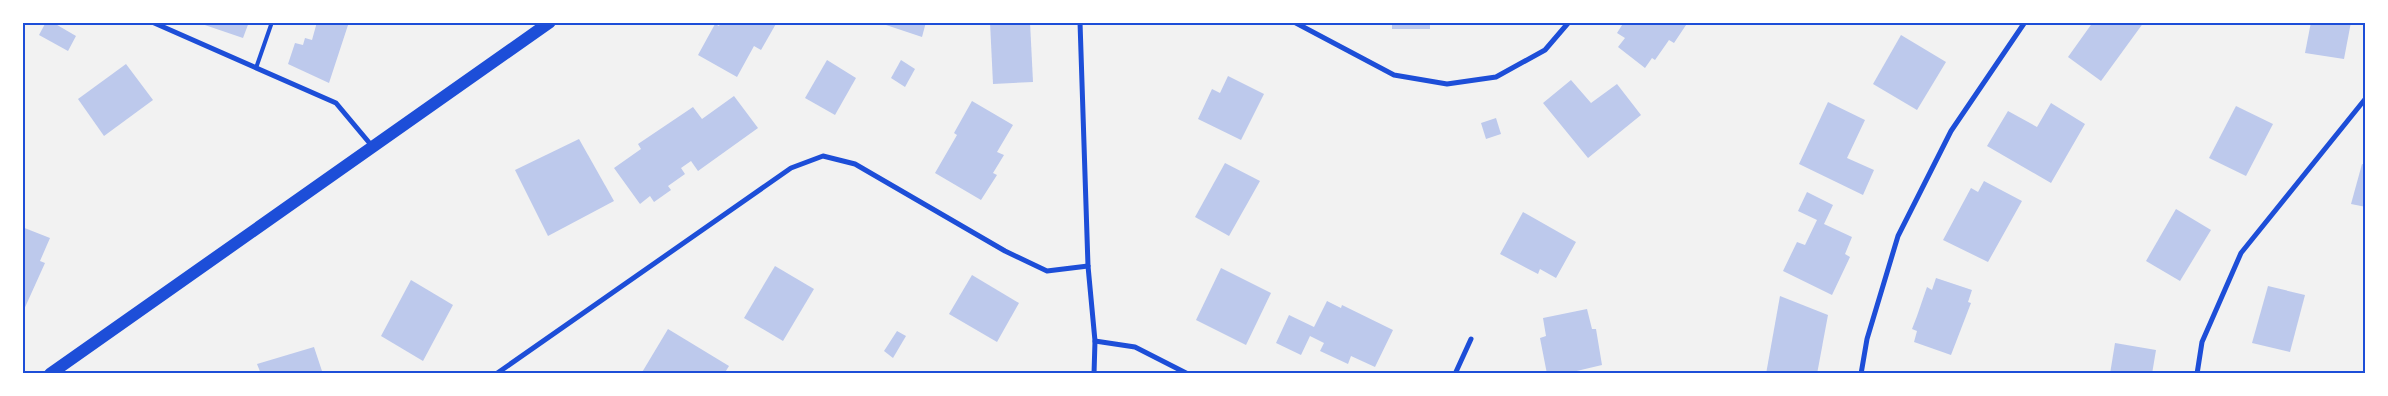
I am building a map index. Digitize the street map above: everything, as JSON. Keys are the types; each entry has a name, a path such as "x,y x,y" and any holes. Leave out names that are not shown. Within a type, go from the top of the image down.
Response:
{"main road":[{"path":"50,374 374,148 550,22"}],"street":[{"path":"152,22 336,103 374,148"},
{"path":"1080,22 1088,266 1095,341 1094,374"},
{"path":"1294,22 1394,75 1448,84 1496,77 1545,50 1569,22"},
{"path":"1861,374 1867,338 1898,236 1951,131 2025,22"},
{"path":"2198,374 2202,342 2241,253 2366,98"},
{"path":"496,374 792,168 823,156 855,164 1005,251 1047,271 1088,266"},
{"path":"1455,374 1471,339"},
{"path":"1095,341 1135,347 1188,374"}],"lane":[{"path":"256,68 272,22"}],"building":[{"path":"46,22 52,22 76,36 68,51 39,35"},
{"path":"196,22 249,22 243,38"},
{"path":"317,22 349,22 329,83 288,64 295,43 303,45 305,38 312,40"},
{"path":"721,22 777,22 761,50 754,46 737,77 698,55 715,24 719,26"},
{"path":"877,22 926,22 922,37"},
{"path":"990,22 1030,22 1033,82 993,84"},
{"path":"1392,22 1430,22 1430,29 1392,29"},
{"path":"1624,22 1688,22 1674,43 1669,40 1655,60 1652,58 1645,68 1618,47 1625,38 1617,33"},
{"path":"2093,22 2144,22 2101,81 2068,57"},
{"path":"2311,22 2351,22 2344,59 2305,53"},
{"path":"1901,35 1946,62 1917,110 1873,84"},
{"path":"827,60 856,78 835,115 805,98"},
{"path":"901,60 915,69 905,87 891,78"},
{"path":"126,64 153,100 104,136 78,99"},
{"path":"1228,76 1264,94 1241,140 1198,119 1212,89 1220,93"},
{"path":"1571,80 1591,103 1617,84 1641,115 1588,158 1543,103"},
{"path":"734,96 758,128 698,171 691,161 681,168 685,174 668,186 671,190 654,202 650,196 640,204 614,168 641,149 638,144 693,107 702,119"},
{"path":"972,101 1013,125 997,152 1004,155 993,173 997,175 981,200 935,173 957,135 954,133"},
{"path":"1828,102 1865,120 1847,158 1874,170 1863,195 1799,164"},
{"path":"2051,103 2085,124 2051,183 1987,146 2008,111 2037,127"},
{"path":"2236,106 2273,124 2246,176 2209,158"},
{"path":"1496,118 1501,134 1486,139 1481,123"},
{"path":"579,139 614,201 548,236 515,170"},
{"path":"1225,163 1260,181 1229,236 1195,217"},
{"path":"2362,164 2366,165 2366,207 2351,204"},
{"path":"1984,181 2022,201 1988,262 1943,240 1971,188 1978,192"},
{"path":"1807,192 1833,205 1824,224 1852,237 1845,254 1850,257 1832,295 1783,271 1797,242 1805,245 1817,220 1798,211"},
{"path":"2176,209 2211,230 2180,281 2146,261"},
{"path":"1523,212 1576,242 1556,278 1540,269 1538,274 1500,254"},
{"path":"22,227 50,238 40,261 45,263 22,314"},
{"path":"775,266 814,289 783,341 744,318"},
{"path":"1221,268 1271,293 1246,345 1196,320"},
{"path":"972,275 1019,303 997,342 949,314"},
{"path":"1936,278 1972,290 1968,302 1971,303 1951,355 1914,342 1917,331 1912,329 1927,287 1932,290"},
{"path":"411,280 453,305 423,361 381,336"},
{"path":"2268,286 2305,295 2290,352 2252,343"},
{"path":"1780,296 1828,315 1817,374 1766,374"},
{"path":"1327,301 1341,308 1342,305 1393,330 1375,367 1351,356 1348,364 1320,351 1324,343 1310,336 1301,355 1276,343 1289,315 1314,327"},
{"path":"1587,309 1592,329 1596,329 1602,365 1564,374 1547,374 1540,338 1546,336 1543,318"},
{"path":"668,329 729,366 724,374 641,374"},
{"path":"897,331 906,336 893,358 884,351"},
{"path":"2115,343 2156,350 2152,374 2110,374"},
{"path":"314,347 323,374 261,374 257,364"}]}
